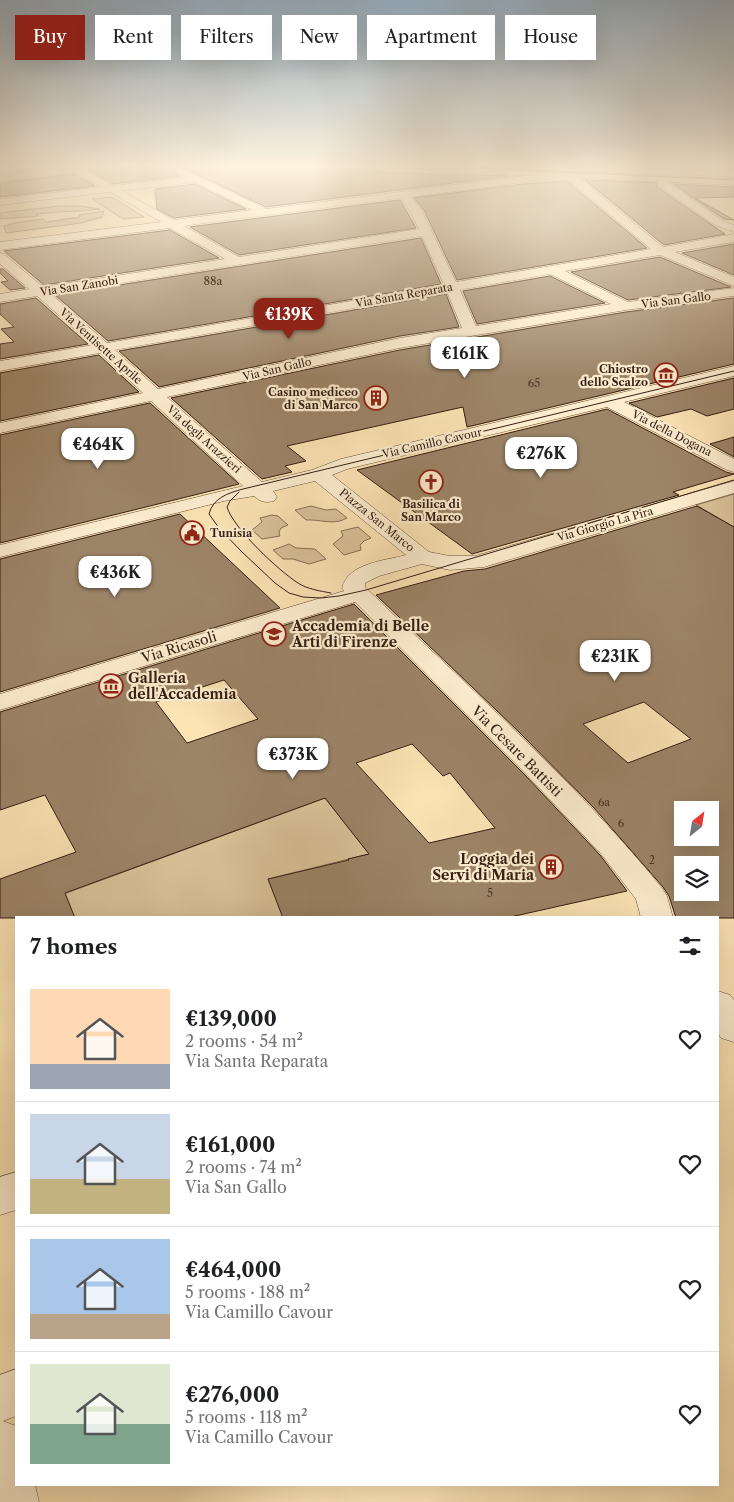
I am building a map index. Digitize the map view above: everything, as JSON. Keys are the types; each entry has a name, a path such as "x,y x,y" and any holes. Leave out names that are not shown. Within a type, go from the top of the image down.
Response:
{"street":[{"path":"0,246 70,237"},
{"path":"196,237 237,261"},
{"name":"Via San Zanobi","path":"0,298 392,237"},
{"path":"428,237 452,286 471,332"},
{"path":"644,237 660,250 734,282"},
{"name":"Via Santa Reparata","path":"0,366 734,238"},
{"name":"Via Ventisette Aprile","path":"0,257 157,396"},
{"path":"550,269 626,306"},
{"name":"Via San Gallo","path":"0,428 157,396 364,350 626,306 734,292"},
{"name":"Via Camillo Cavour","path":"328,475 609,401 734,371"},
{"name":"Via degli Arazzieri","path":"157,396 259,489"},
{"name":"Via della Dogana","path":"609,401 734,466"},
{"name":"Piazza San Marco","path":"0,551 167,510 227,506 259,489 328,475 422,556 450,563 476,562"},
{"name":"Via Giorgio La Pira","path":"476,562 734,487"},
{"name":"Piazza San Marco","path":"360,596 353,585 360,576 422,556"},
{"name":"Via Ricasoli","path":"0,702 360,596"},
{"name":"Via Cesare Battisti","path":"360,596 536,768 612,847 651,896 657,916"},
{"path":"719,1006 734,1028"},
{"path":"0,1196 15,1191"},
{"path":"0,1399 15,1392"},
{"path":"0,1444 14,1502"}],"shaded area":[{"path":"734,494 734,527 696,505"},
{"path":"311,506 326,510 336,509 347,518 337,522 306,520 295,510"},
{"path":"272,515 278,516 288,525 281,528 280,536 262,539 252,530 262,522 260,518"},
{"path":"358,527 371,538 360,545 361,550 344,555 333,544 343,536 341,531"},
{"path":"289,544 296,548 315,549 326,559 309,564 293,559 283,559 273,550"},
{"path":"325,798 369,854 268,879 283,916 72,916 61,895"}],"building":[{"path":"114,237 182,237 219,258 44,285 4,251"},
{"path":"208,237 356,237 239,255"},
{"path":"437,237 634,237 647,248 457,280"},
{"path":"654,237 708,237 664,245"},
{"path":"421,238 441,284 108,341 55,295"},
{"path":"734,244 734,275 682,253"},
{"path":"660,257 731,287 628,300 571,272"},
{"path":"0,269 3,269 25,288 10,290 1,282 8,281 0,273"},
{"path":"550,276 605,303 477,324 463,291"},
{"path":"446,294 459,327 400,336 159,387 119,351"},
{"path":"36,298 88,344 0,359 0,344 14,342 1,329 14,327 0,314 0,304"},
{"path":"734,298 734,364 467,427 463,407 287,446 306,461 285,466 292,472 262,479 171,398 400,350 626,312"},
{"path":"99,355 139,392 0,421 0,373"},
{"path":"734,378 734,409 707,416 691,409 657,417 629,403"},
{"path":"150,403 239,484 0,543 0,435"},
{"path":"607,409 726,472 734,474 673,492 679,495 472,554 357,470"},
{"path":"734,437 734,457 710,444"},
{"path":"697,506 734,527 734,918 675,916 669,896 663,887 594,808 519,732 376,595 464,571 485,569","holes":["644,702 691,739 628,763 583,724"]},
{"path":"180,514 280,608 0,692 0,559"},
{"path":"354,604 525,775 600,855 627,891 515,916 282,916 268,879 369,854 325,798 65,893 74,916 15,916 15,918 0,918 0,879 76,852 45,795 0,810 0,712","holes":["224,680 258,719 187,743 156,702","412,744 443,776 450,773 495,828 429,843 356,763"]}],"tram line":[{"path":"734,371 243,489 227,494 218,500 211,508 209,514 219,528 275,583 289,593 303,597 321,598 366,590 734,480"},
{"path":"239,492 227,507 231,516 247,537 280,569 298,583 309,588 331,593"}],"place":[{"name":"Chiostro dello Scalzo","path":"666,375"},
{"name":"Casino mediceo di San Marco","path":"376,398"},
{"name":"Basilica di San Marco","path":"431,482"},
{"name":"Tunisia","path":"192,533"},
{"name":"Accademia di Belle Arti di Firenze","path":"274,634"},
{"name":"Galleria dell'Accademia","path":"111,686"},
{"name":"Loggia dei Servi di Maria","path":"551,867"}]}
